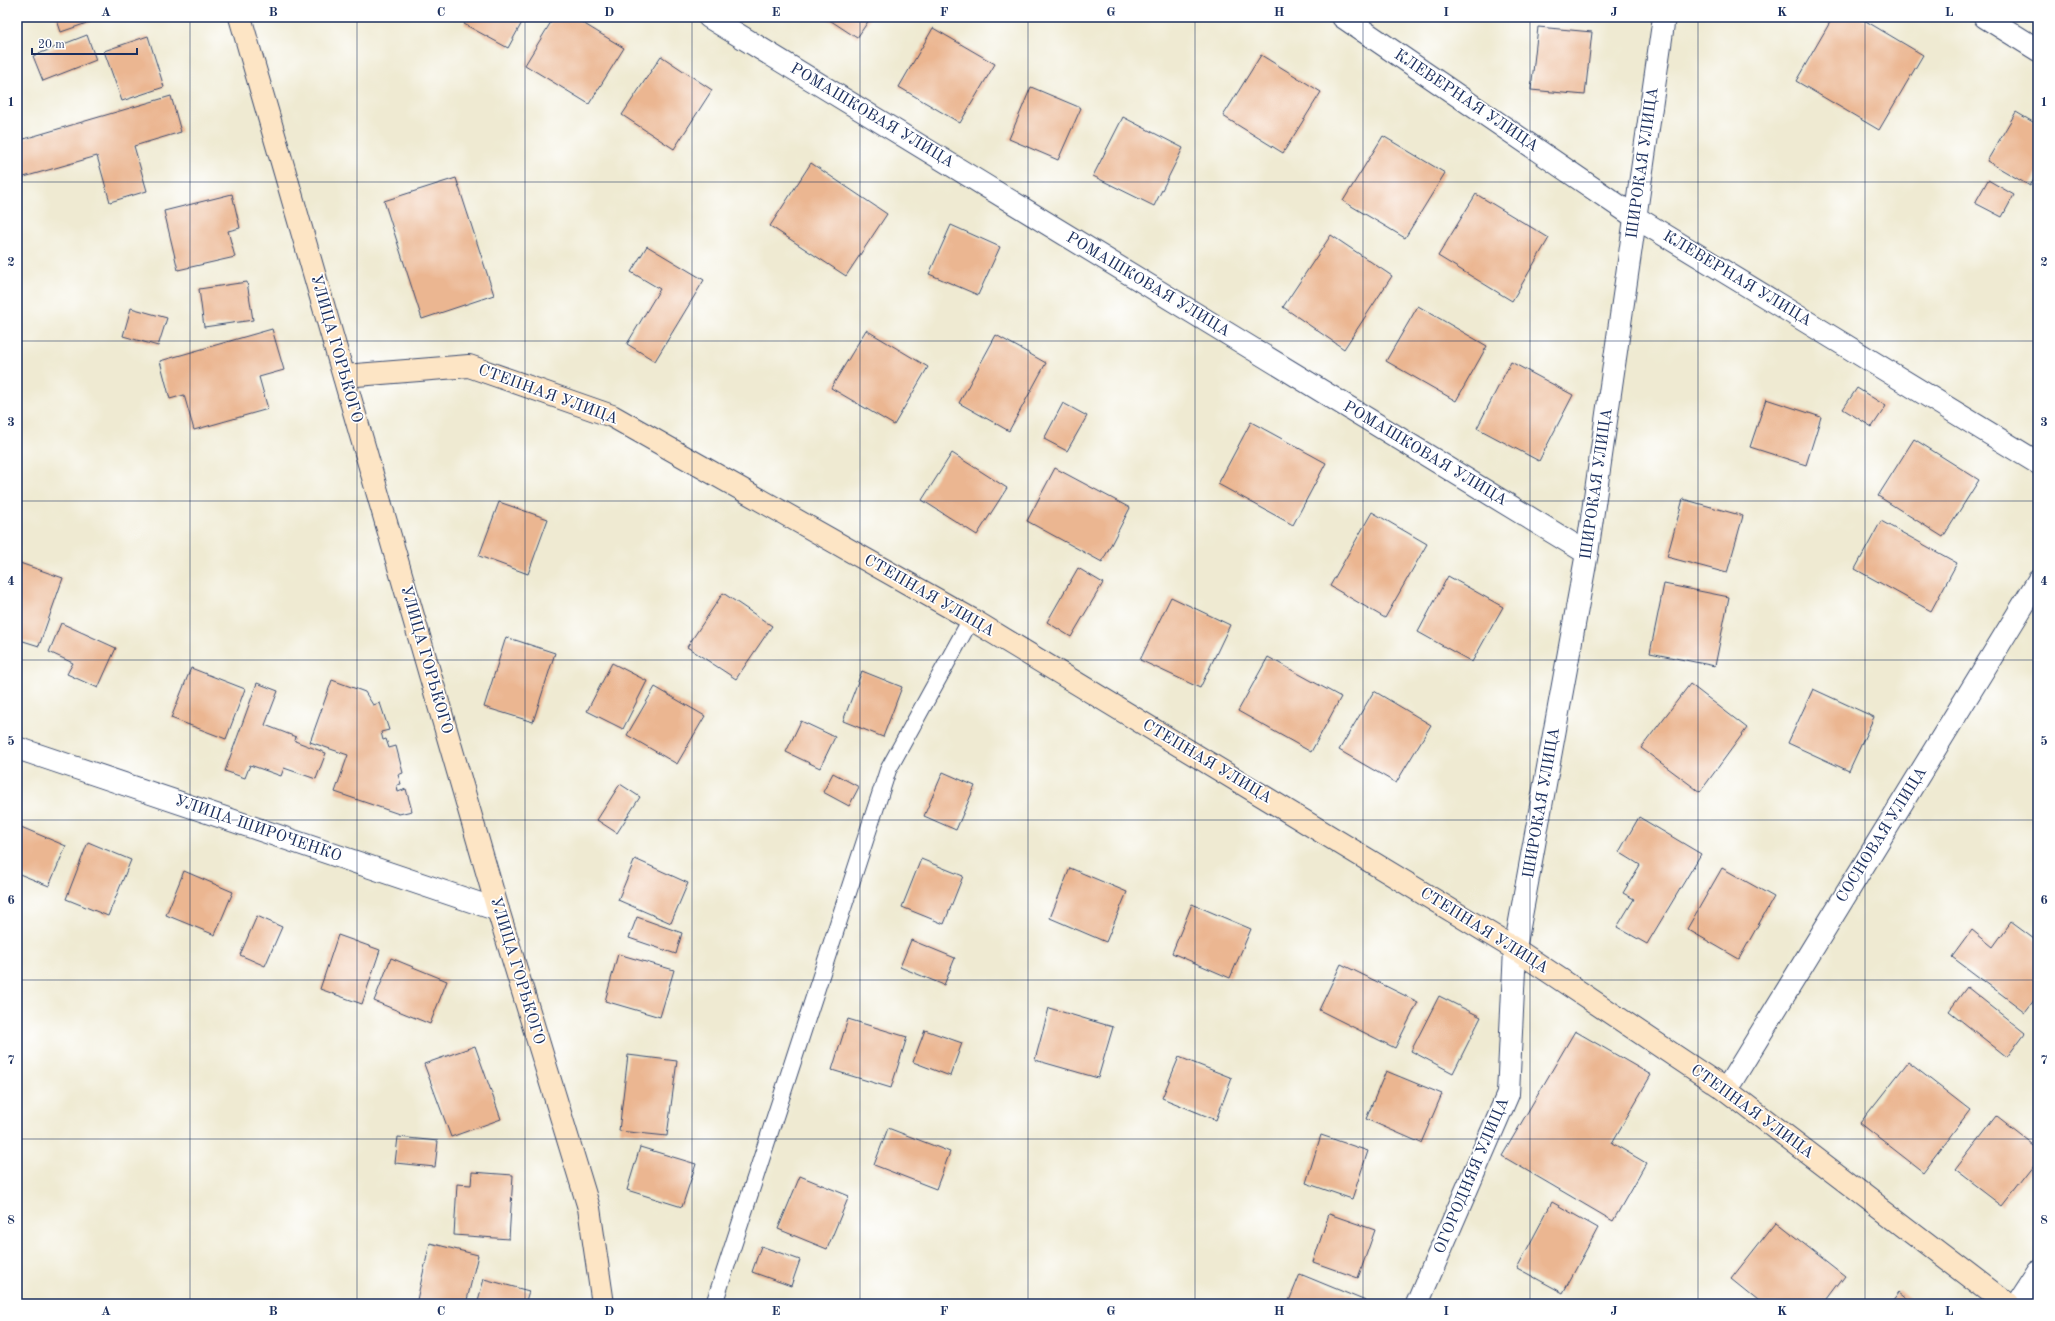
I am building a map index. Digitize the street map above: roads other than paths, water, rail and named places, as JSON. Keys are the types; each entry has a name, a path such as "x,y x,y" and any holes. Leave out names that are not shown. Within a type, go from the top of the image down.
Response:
{"street":[{"name":"УЛИЦА ГОРЬКОГО","path":"240,17 498,910 589,1208 603,1304"},
{"name":"РОМАШКОВАЯ УЛИЦА","path":"709,17 1588,553"},
{"name":"КЛЕВЕРНАЯ УЛИЦА","path":"1343,17 1635,217 2038,463"},
{"name":"ШИРОКАЯ УЛИЦА","path":"1515,949 1588,553 1664,17"},
{"path":"1985,17 2038,50"},
{"name":"СТЕПНАЯ УЛИЦА","path":"344,376 469,366 612,416 971,619 1515,949 1726,1090 2006,1304"},
{"name":"СОСНОВАЯ УЛИЦА","path":"1726,1090 2038,581"},
{"name":"УЛИЦА ШИРОЧЕНКО","path":"17,748 498,910"},
{"name":"ОГОРОДНЯЯ УЛИЦА","path":"1417,1304 1508,1094 1515,949"},
{"path":"2016,1304 2038,1270"}],"lane":[{"path":"714,1304 888,770 971,619"}]}
